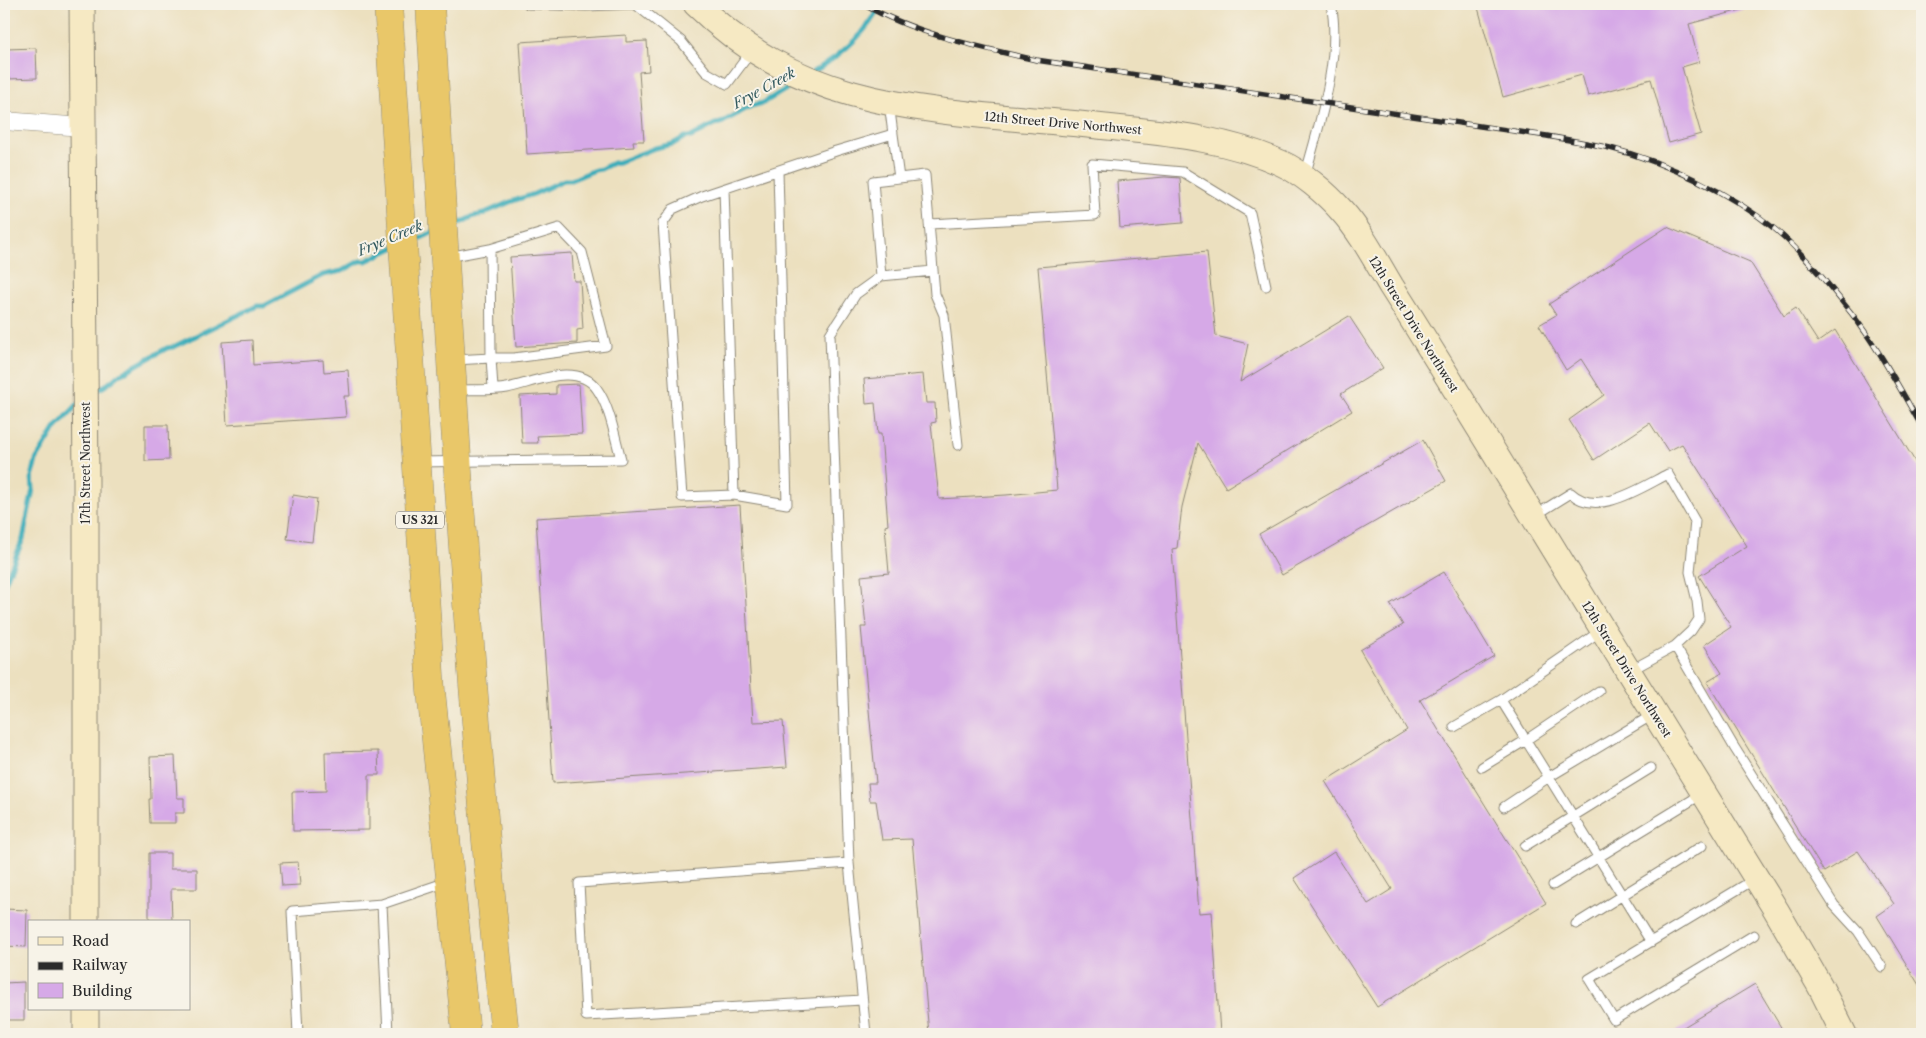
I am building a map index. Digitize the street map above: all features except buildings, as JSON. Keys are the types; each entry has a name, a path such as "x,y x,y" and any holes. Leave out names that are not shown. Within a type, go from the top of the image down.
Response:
{"highway":[{"name":"US 321","path":"388,4 431,691 466,1034"},
{"name":"US 321","path":"430,4 451,360 474,699 494,931 506,1034"}],"street":[{"name":"17th Street Northwest","path":"82,4 86,471 86,920"},
{"name":"12th Street Drive Northwest","path":"696,4 736,38 784,68 824,85 863,98 910,108 966,115 1038,120 1184,135 1238,148 1284,164 1318,188 1342,211 1364,243 1756,878 1820,986 1844,1034"},
{"path":"4,121 82,127"},
{"path":"86,1010 86,1034"}],"lane":[{"path":"528,4 586,6 635,4 681,41 706,72 727,84 753,49"},
{"path":"1304,179 1325,102 1332,56 1334,17 1331,4"},
{"path":"889,103 899,178"},
{"path":"778,171 787,504 734,495 682,497 663,223 673,209 724,189 836,151 893,134"},
{"path":"930,224 1095,215 1092,164 1183,172 1250,213 1266,286"},
{"path":"881,276 873,181 925,175 935,294 944,314 958,445"},
{"path":"724,189 734,495"},
{"path":"445,257 490,249 559,228 582,252 606,346 514,358 451,360"},
{"path":"490,249 493,388"},
{"path":"866,1034 849,863 830,334 856,294 881,276 933,271"},
{"path":"417,462 621,459 605,404 597,388 584,378 568,376 540,378 507,388 453,390"},
{"path":"1533,516 1571,493 1577,499 1586,502 1614,501 1668,474 1695,521 1690,572 1699,619 1691,631 1675,646 1628,672"},
{"path":"1454,727 1501,700 1603,630"},
{"path":"1675,646 1734,747 1834,905 1858,931 1882,966"},
{"path":"1482,766 1526,740 1600,691"},
{"path":"1501,700 1651,942"},
{"path":"1504,807 1549,777 1654,714"},
{"path":"1525,846 1651,768"},
{"path":"1553,885 1703,793"},
{"path":"1576,924 1702,846"},
{"path":"849,863 579,883 586,1016 862,1000"},
{"path":"1754,936 1614,1020 1589,979 1756,878"},
{"path":"298,1034 292,911 382,904 450,882"},
{"path":"382,904 388,1034"}],"waterway":[{"name":"Frye Creek","path":"813,72 852,43 868,25 881,4"},
{"name":"Frye Creek","path":"451,225 534,194 564,180 571,180 655,148 673,144 685,137 691,137 751,106 763,103 798,82"},
{"name":"Frye Creek","path":"412,242 434,232"},
{"name":"Frye Creek","path":"92,393 119,375 167,348 173,347 257,306 264,306 323,275 342,271 360,261 366,261 395,247"},
{"name":"Frye Creek","path":"4,585 23,539 33,489 32,477 36,460 55,429 77,405"}],"railway":[{"path":"863,4 904,24 925,31 1036,60 1547,136 1610,148 1675,170 1718,191 1758,216 1776,230 1806,259 1862,327 1889,369 1922,427"}]}
